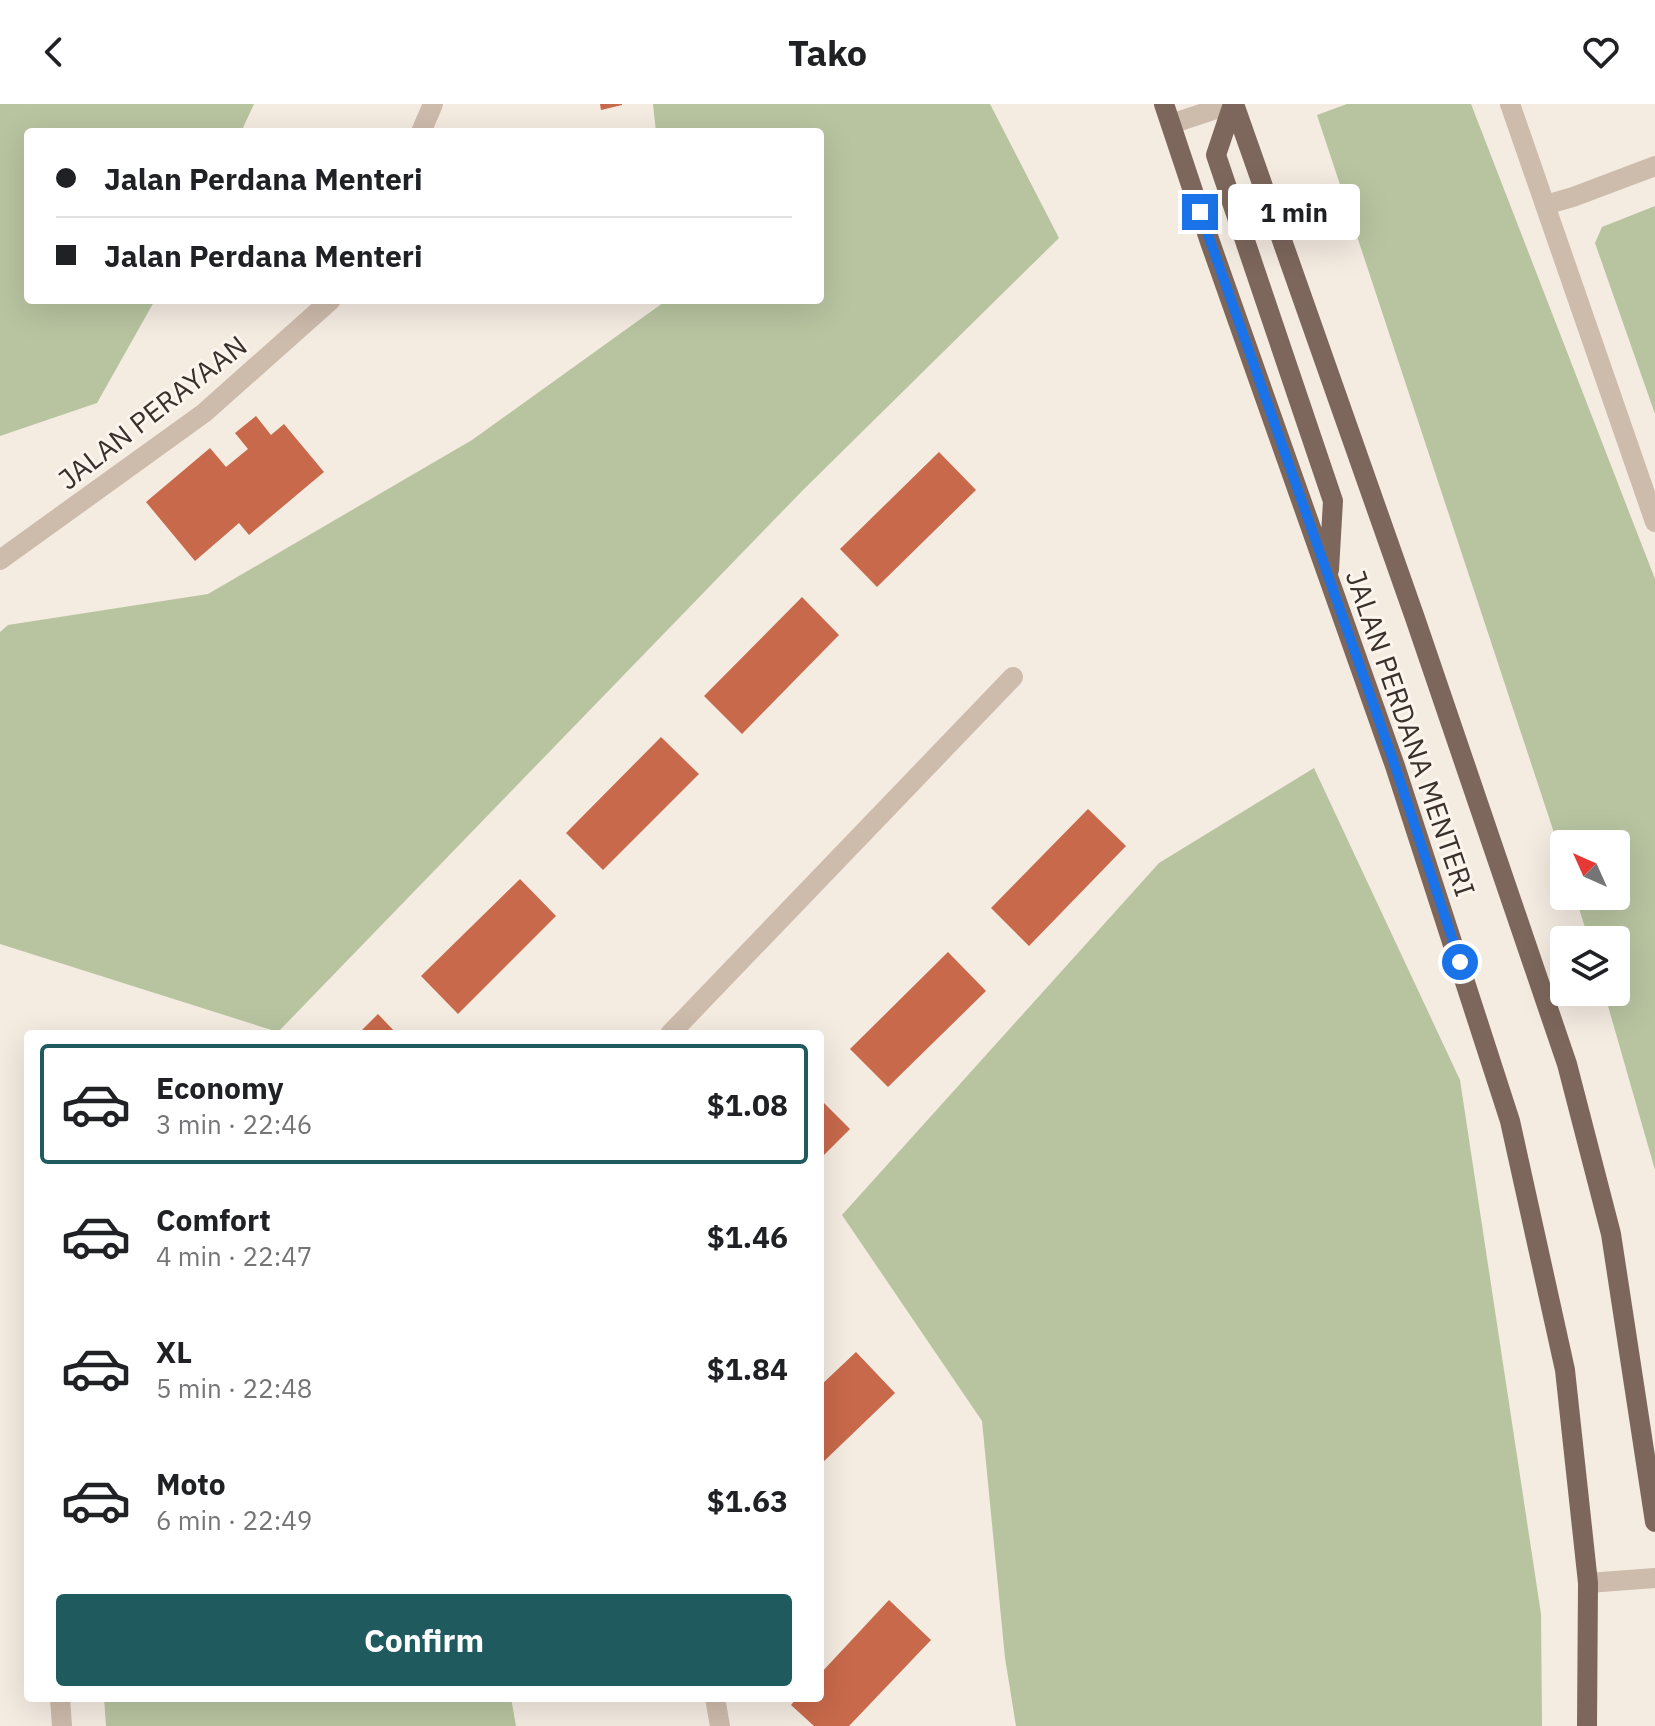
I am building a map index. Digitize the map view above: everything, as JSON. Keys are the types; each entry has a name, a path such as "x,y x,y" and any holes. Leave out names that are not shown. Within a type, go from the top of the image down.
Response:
{"main road":[{"name":"JALAN PERDANA MENTERI","path":"1164,104 1400,780 1510,1121 1565,1370 1588,1583 1587,1726"},
{"name":"JALAN PERDANA MENTERI","path":"1233,104 1415,618 1567,1064 1611,1234 1650,1471 1655,1522"},
{"path":"1233,104 1216,155 1333,501 1328,578"}],"street":[{"path":"423,128 433,104"},
{"path":"1171,124 1233,104"},
{"path":"1510,104 1655,522"},
{"path":"1545,205 1655,166"},
{"name":"JALAN PERAYAAN","path":"0,560 204,413 327,304"},
{"path":"674,1030 1013,677"},
{"path":"1588,1583 1655,1578"},
{"path":"60,1702 62,1726"},
{"path":"716,1702 720,1726"}],"green space":[{"path":"0,104 254,104 243,128 24,128 24,304 153,304 97,403 0,436"},
{"path":"653,104 990,104 1059,238 803,490 280,1030 272,1030 0,944 0,632 8,625 208,594 472,440 661,304 824,304 824,128 656,128"},
{"path":"1347,104 1471,104 1655,579 1655,1170 1608,1006 1630,1006 1630,926 1585,926 1579,910 1630,910 1630,830 1553,830 1317,115"},
{"path":"1655,206 1655,414 1595,243 1602,227"},
{"path":"1314,768 1460,1080 1541,1614 1542,1726 1016,1726 1005,1658 982,1421 842,1215 1159,863"},
{"path":"104,1702 512,1702 516,1726 106,1726"}],"building":[{"path":"600,104 622,104 622,105 601,110"},
{"path":"256,416 271,435 284,424 324,472 249,535 239,523 195,561 146,502 210,448 226,467 248,449 235,433"},
{"path":"939,452 976,490 877,587 840,549"},
{"path":"802,597 839,635 742,734 704,696"},
{"path":"661,737 699,774 603,870 566,833"},
{"path":"1088,809 1126,846 1029,946 991,908"},
{"path":"520,879 556,916 458,1014 421,976"},
{"path":"948,952 986,991 888,1087 850,1049"},
{"path":"378,1014 393,1030 362,1030"},
{"path":"824,1103 850,1129 824,1155"},
{"path":"856,1352 895,1393 824,1461 824,1382"},
{"path":"889,1600 931,1640 849,1726 814,1726 791,1705 794,1702 824,1702 824,1670"}],"route":[{"path":"1200,212 1395,766 1460,962"}]}
